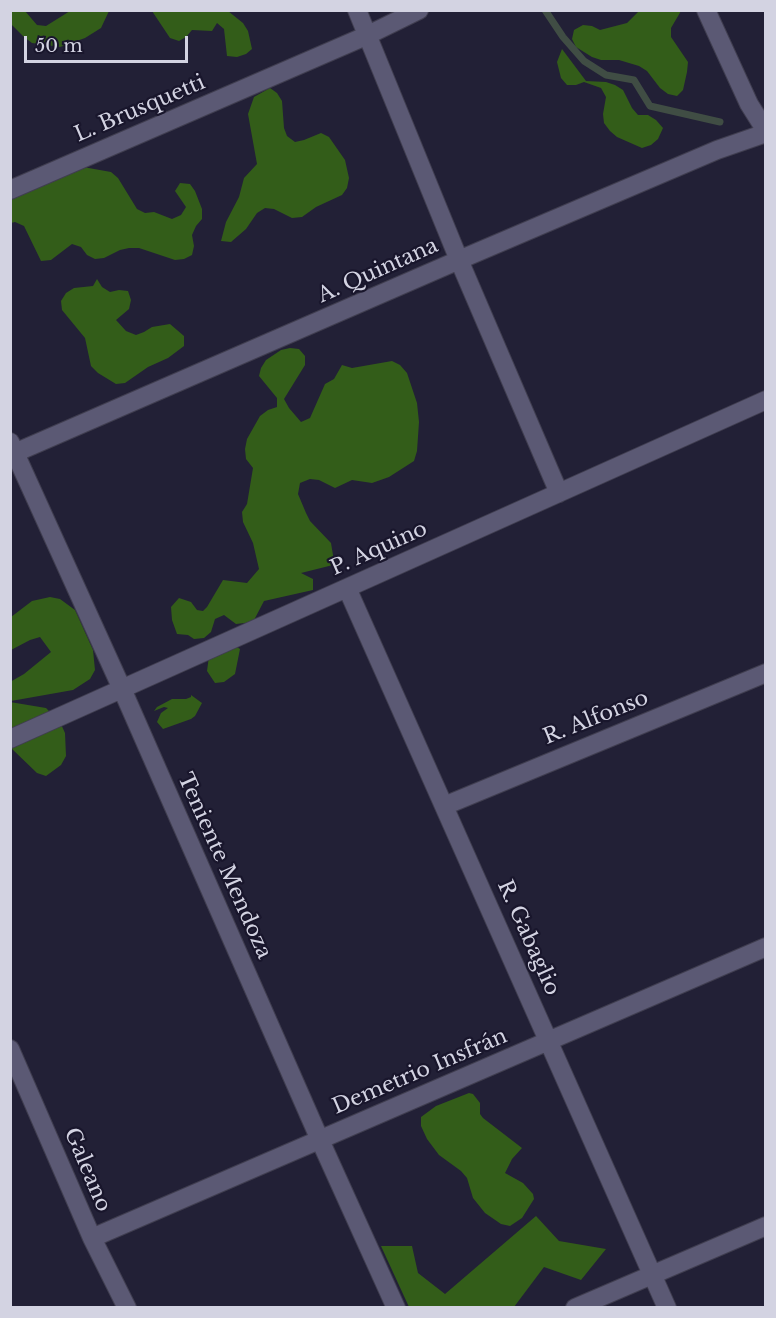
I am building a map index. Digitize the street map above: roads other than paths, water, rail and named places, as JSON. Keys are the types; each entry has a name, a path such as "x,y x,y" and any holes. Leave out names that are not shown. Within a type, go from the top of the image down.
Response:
{"street":[{"path":"357,10 459,260 559,493"},
{"name":"L. Brusquetti","path":"10,190 368,35 419,10"},
{"path":"706,10 749,104 765,132"},
{"name":"A. Quintana","path":"12,450 717,150 765,132"},
{"name":"P. Aquino","path":"10,739 765,400"},
{"name":"Teniente Mendoza","path":"12,450 122,689 396,1308"},
{"name":"R. Gabaglio","path":"347,588 667,1308"},
{"name":"R. Alfonso","path":"444,806 765,673"},
{"name":"Demetrio Insfrán","path":"92,1238 765,948"},
{"name":"Galeano","path":"10,1049 92,1238 127,1308"},
{"path":"574,1308 765,1226"}],"waterway":[{"path":"545,10 563,37 584,61 606,75 634,80 650,106 720,122"}]}
